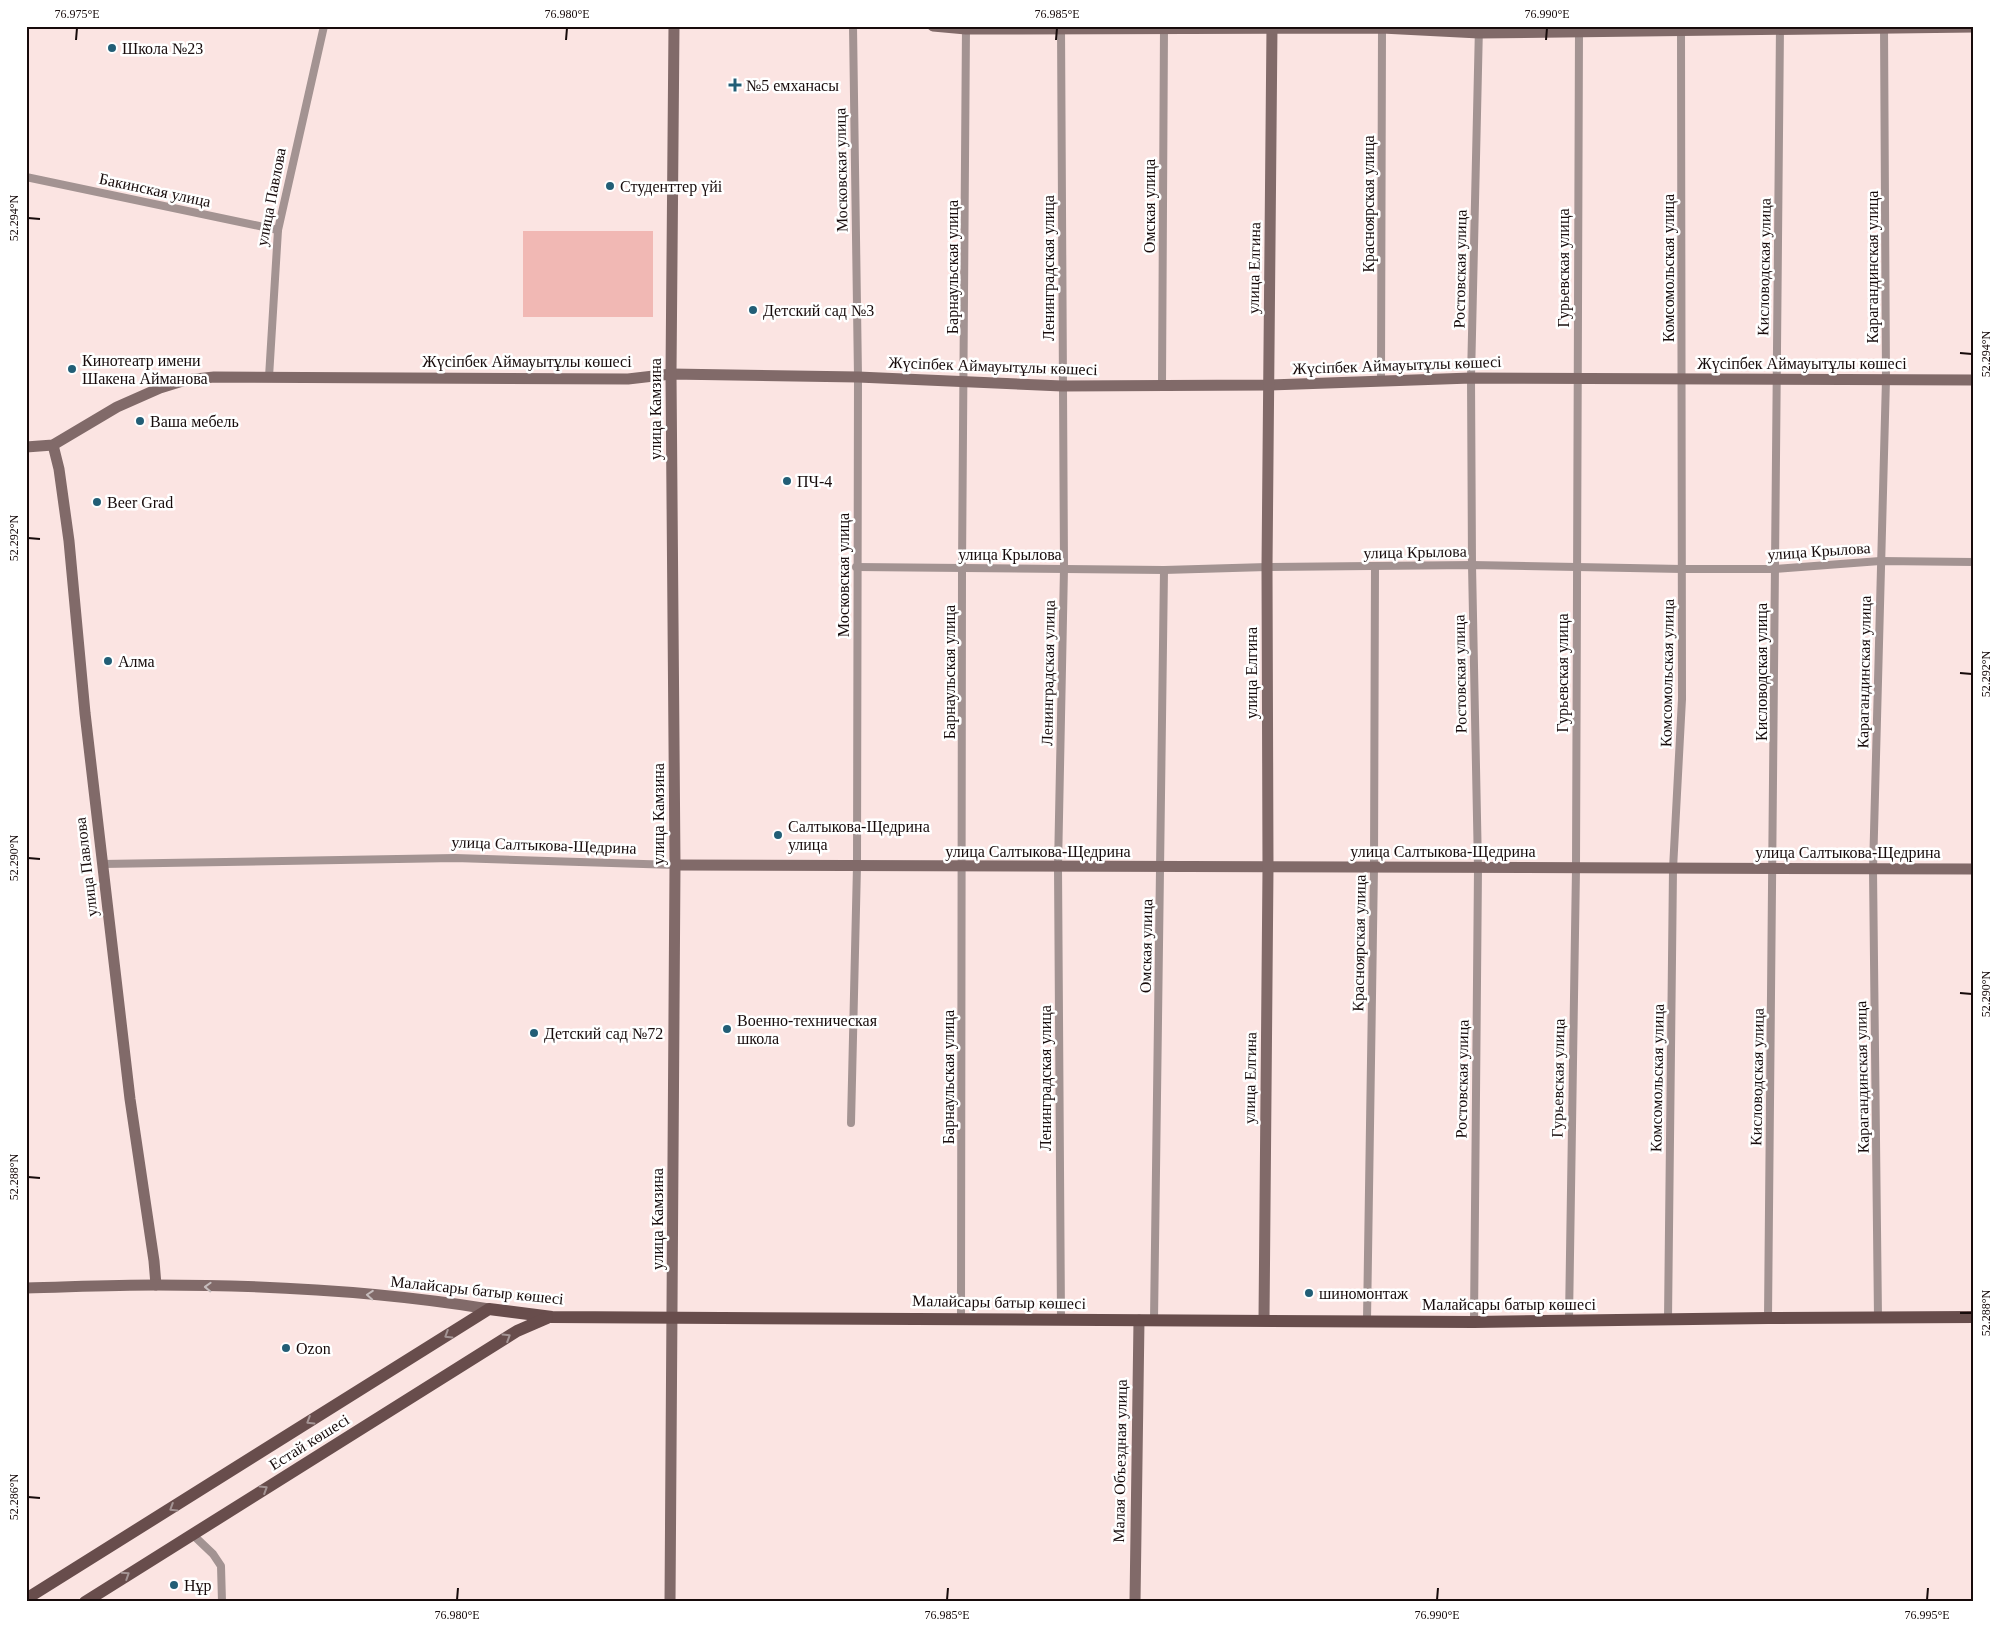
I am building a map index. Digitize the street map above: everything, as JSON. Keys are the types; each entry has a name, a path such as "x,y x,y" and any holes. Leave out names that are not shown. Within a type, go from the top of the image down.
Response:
{"main road":[{"name":"Малайсары батыр көшесі","path":"489,1309 552,1317 673,1316 1154,1321 1367,1320 1474,1322 1569,1319 1974,1317"},
{"name":"Естай көшесі","path":"26,1599 489,1309"},
{"name":"Естай көшесі","path":"85,1602 517,1331 535,1322 552,1317"}],"street":[{"name":"улица Павлова","path":"269,377 278,230 324,26"},
{"name":"улица Камзина","path":"670,1602 675,866 671,374 674,26"},
{"name":"Московская улица","path":"851,1123 857,866 856,567 858,377 853,26"},
{"path":"933,26 1479,29 1974,27"},
{"name":"Барнаульская улица","path":"961,1318 962,568 965,383 966,27"},
{"name":"Омская улица","path":"1162,385 1164,27"},
{"name":"улица Елгина","path":"1264,1320 1268,868 1267,567 1272,27"},
{"name":"Красноярская улица","path":"1381,381 1382,27"},
{"name":"Кисловодская улица","path":"1768,1318 1780,27"},
{"name":"Карагандинская улица","path":"1878,1318 1872,870 1886,379 1884,27"},
{"name":"Ленинградская улица","path":"1061,1319 1058,867 1064,568 1062,28"},
{"name":"Комсомольская улица","path":"1668,1320 1673,869 1682,699 1682,28"},
{"name":"Ростовская улица","path":"1474,1322 1478,868 1472,565 1471,378 1479,29"},
{"name":"Гурьевская улица","path":"1569,1319 1576,869 1576,378 1579,29"},
{"name":"Бакинская улица","path":"26,177 278,230"},
{"name":"Жүсіпбек Аймауытұлы көшесі","path":"26,447 53,445 117,407 160,388 186,380 214,377 628,379 671,374 858,377 1062,386 1269,385 1471,378 1974,380"},
{"name":"улица Павлова","path":"53,445 59,469 68,533 85,714 102,864 130,1099 156,1285"},
{"name":"улица Крылова","path":"856,567 1164,570 1472,565 1776,569 1880,561 1974,562"},
{"name":"Красноярская улица","path":"1367,1320 1374,867 1374,567"},
{"name":"Омская улица","path":"1154,1321 1164,570"},
{"name":"улица Салтыкова-Щедрина","path":"102,864 456,858 675,866 1974,869"},
{"name":"Малайсары батыр көшесі","path":"26,1288 156,1285 321,1291 419,1298 489,1309"},
{"name":"Малая Объездная улица","path":"1134,1602 1139,1320"},
{"path":"192,1534 213,1554 221,1566 222,1602"}],"shaded area":[{"path":"523,231 653,231 653,317 523,317"}],"place":[{"name":"Школа №23","path":"112,48"},
{"name":"№5 емханасы","path":"735,85"},
{"name":"Студенттер үйі","path":"610,186"},
{"name":"Детский сад №3","path":"753,310"},
{"name":"Кинотеатр имени Шакена Айманова","path":"72,369"},
{"name":"Ваша мебель","path":"140,421"},
{"name":"ПЧ-4","path":"787,481"},
{"name":"Beer Grad","path":"97,502"},
{"name":"Алма","path":"108,661"},
{"name":"Салтыкова-Щедрина улица","path":"778,835"},
{"name":"Военно-техническая школа","path":"727,1029"},
{"name":"Детский сад №72","path":"534,1033"},
{"name":"шиномонтаж","path":"1309,1293"},
{"name":"Ozon","path":"286,1348"},
{"name":"Нұр","path":"174,1585"}]}
